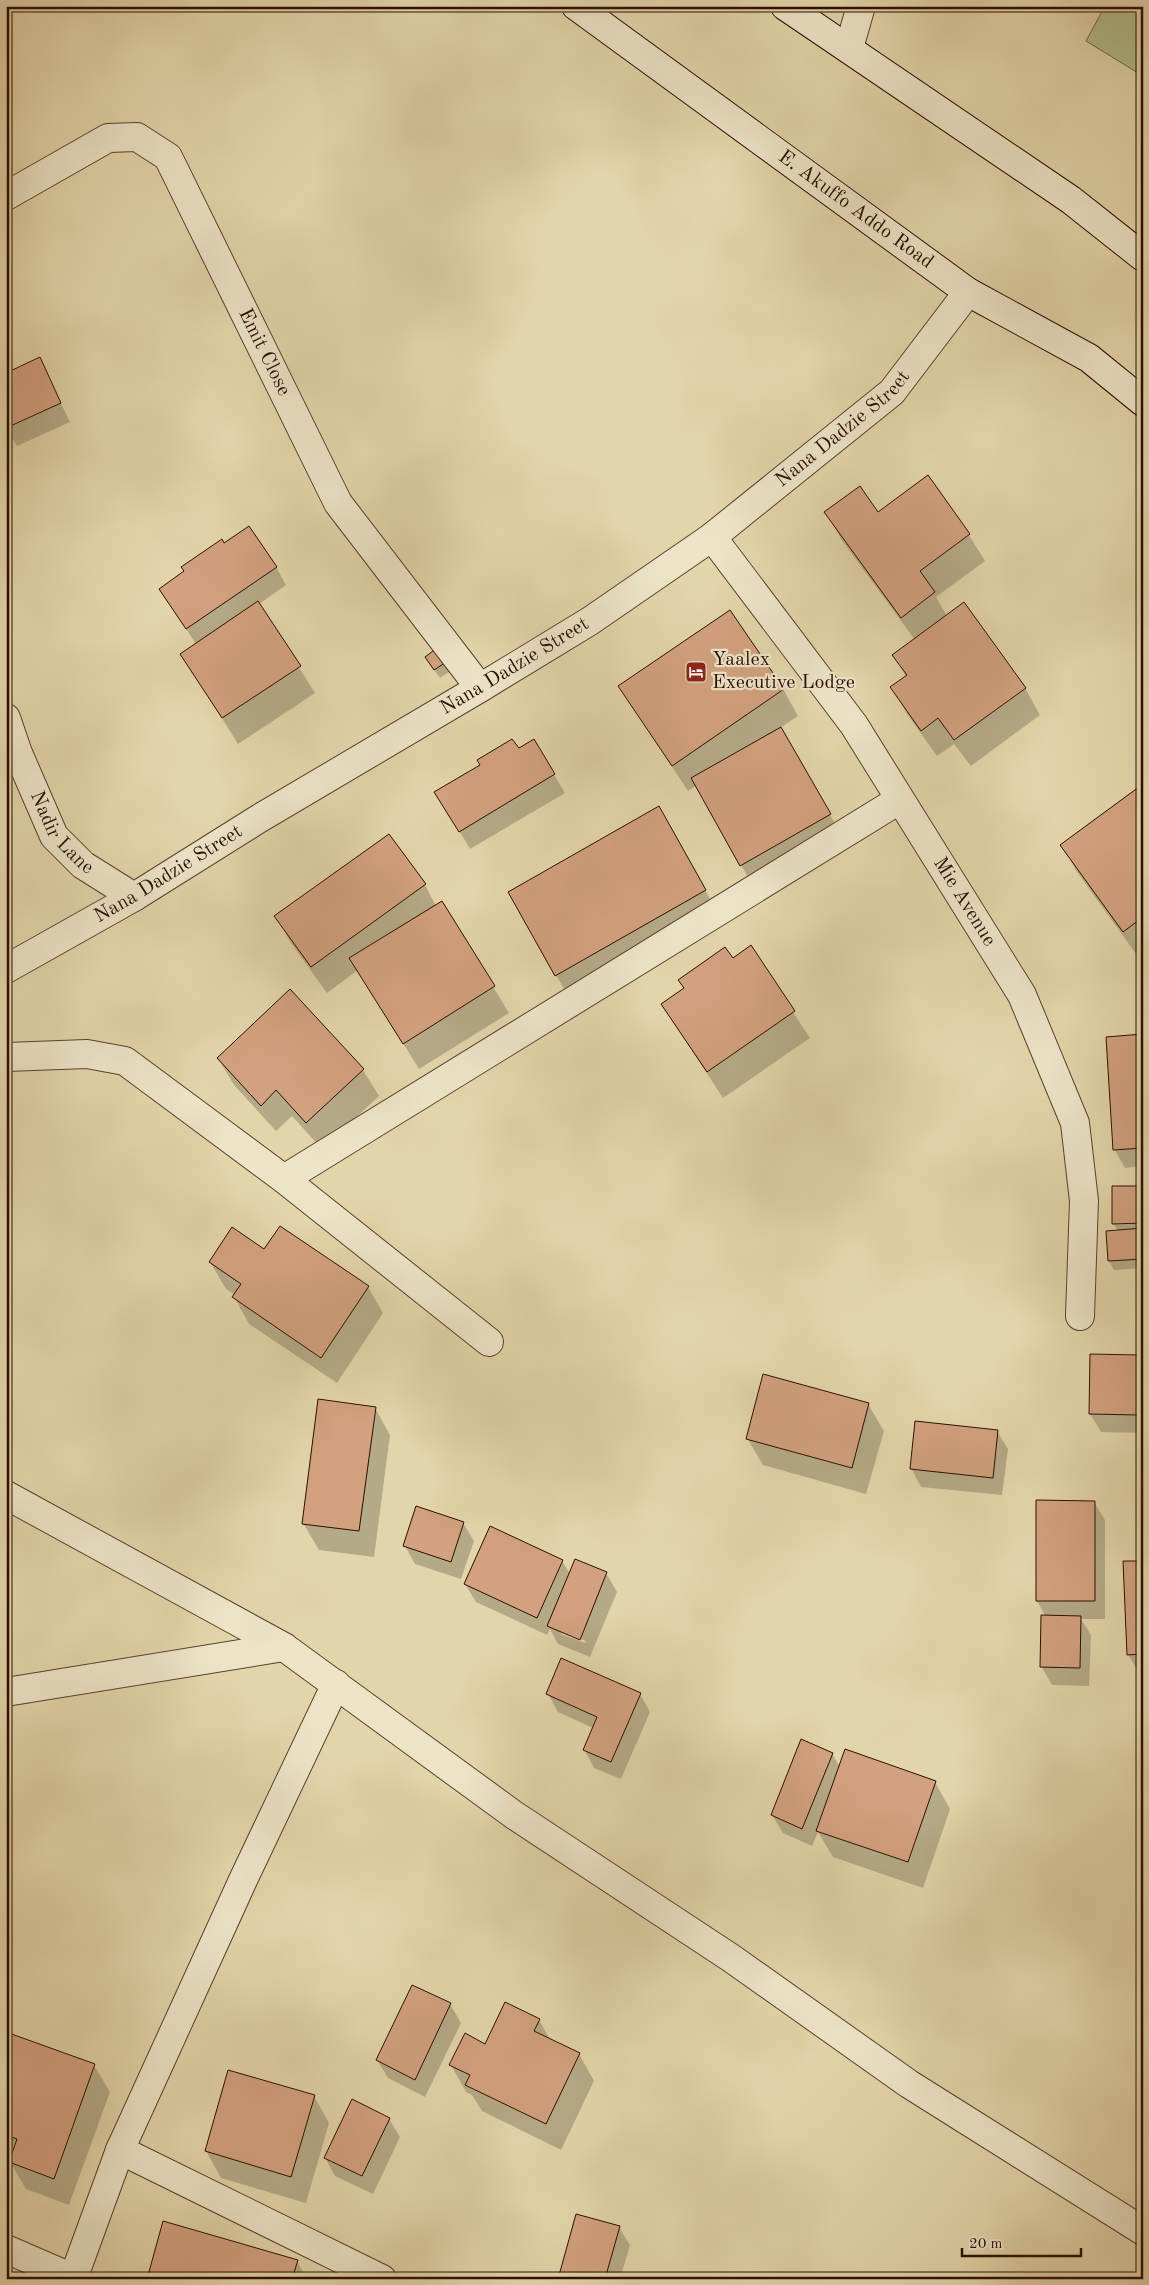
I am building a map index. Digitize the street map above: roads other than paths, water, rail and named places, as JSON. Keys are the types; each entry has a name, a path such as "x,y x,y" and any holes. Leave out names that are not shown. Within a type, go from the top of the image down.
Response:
{"street":[{"name":"E. Akuffo Addo Road","path":"576,6 968,292 1089,358 1143,402"},
{"path":"785,6 1071,200 1143,257"},
{"path":"849,48 861,6"},
{"name":"Emit Close","path":"6,196 108,138 137,137 168,157 338,503 480,688"},
{"name":"Nana Dadzie Street","path":"6,969 134,897 260,818 590,621 712,537 892,392 968,292"},
{"name":"Mie Avenue","path":"712,537 854,725 1022,995 1075,1123 1084,1201 1080,1316"},
{"name":"Nadir Lane","path":"6,718 18,753 54,836 82,864 134,897"},
{"path":"284,1179 899,800"},
{"path":"6,1057 87,1054 125,1061 284,1179 489,1342"},
{"path":"6,1495 284,1647 514,1815 731,1958 909,2084 1143,2231"},
{"path":"6,1692 284,1647"},
{"path":"6,2249 73,2279 120,2150 242,1880 336,1684"},
{"path":"120,2150 382,2279"}],"place":[{"name":"Yaalex Executive Lodge","path":"696,672"}]}
